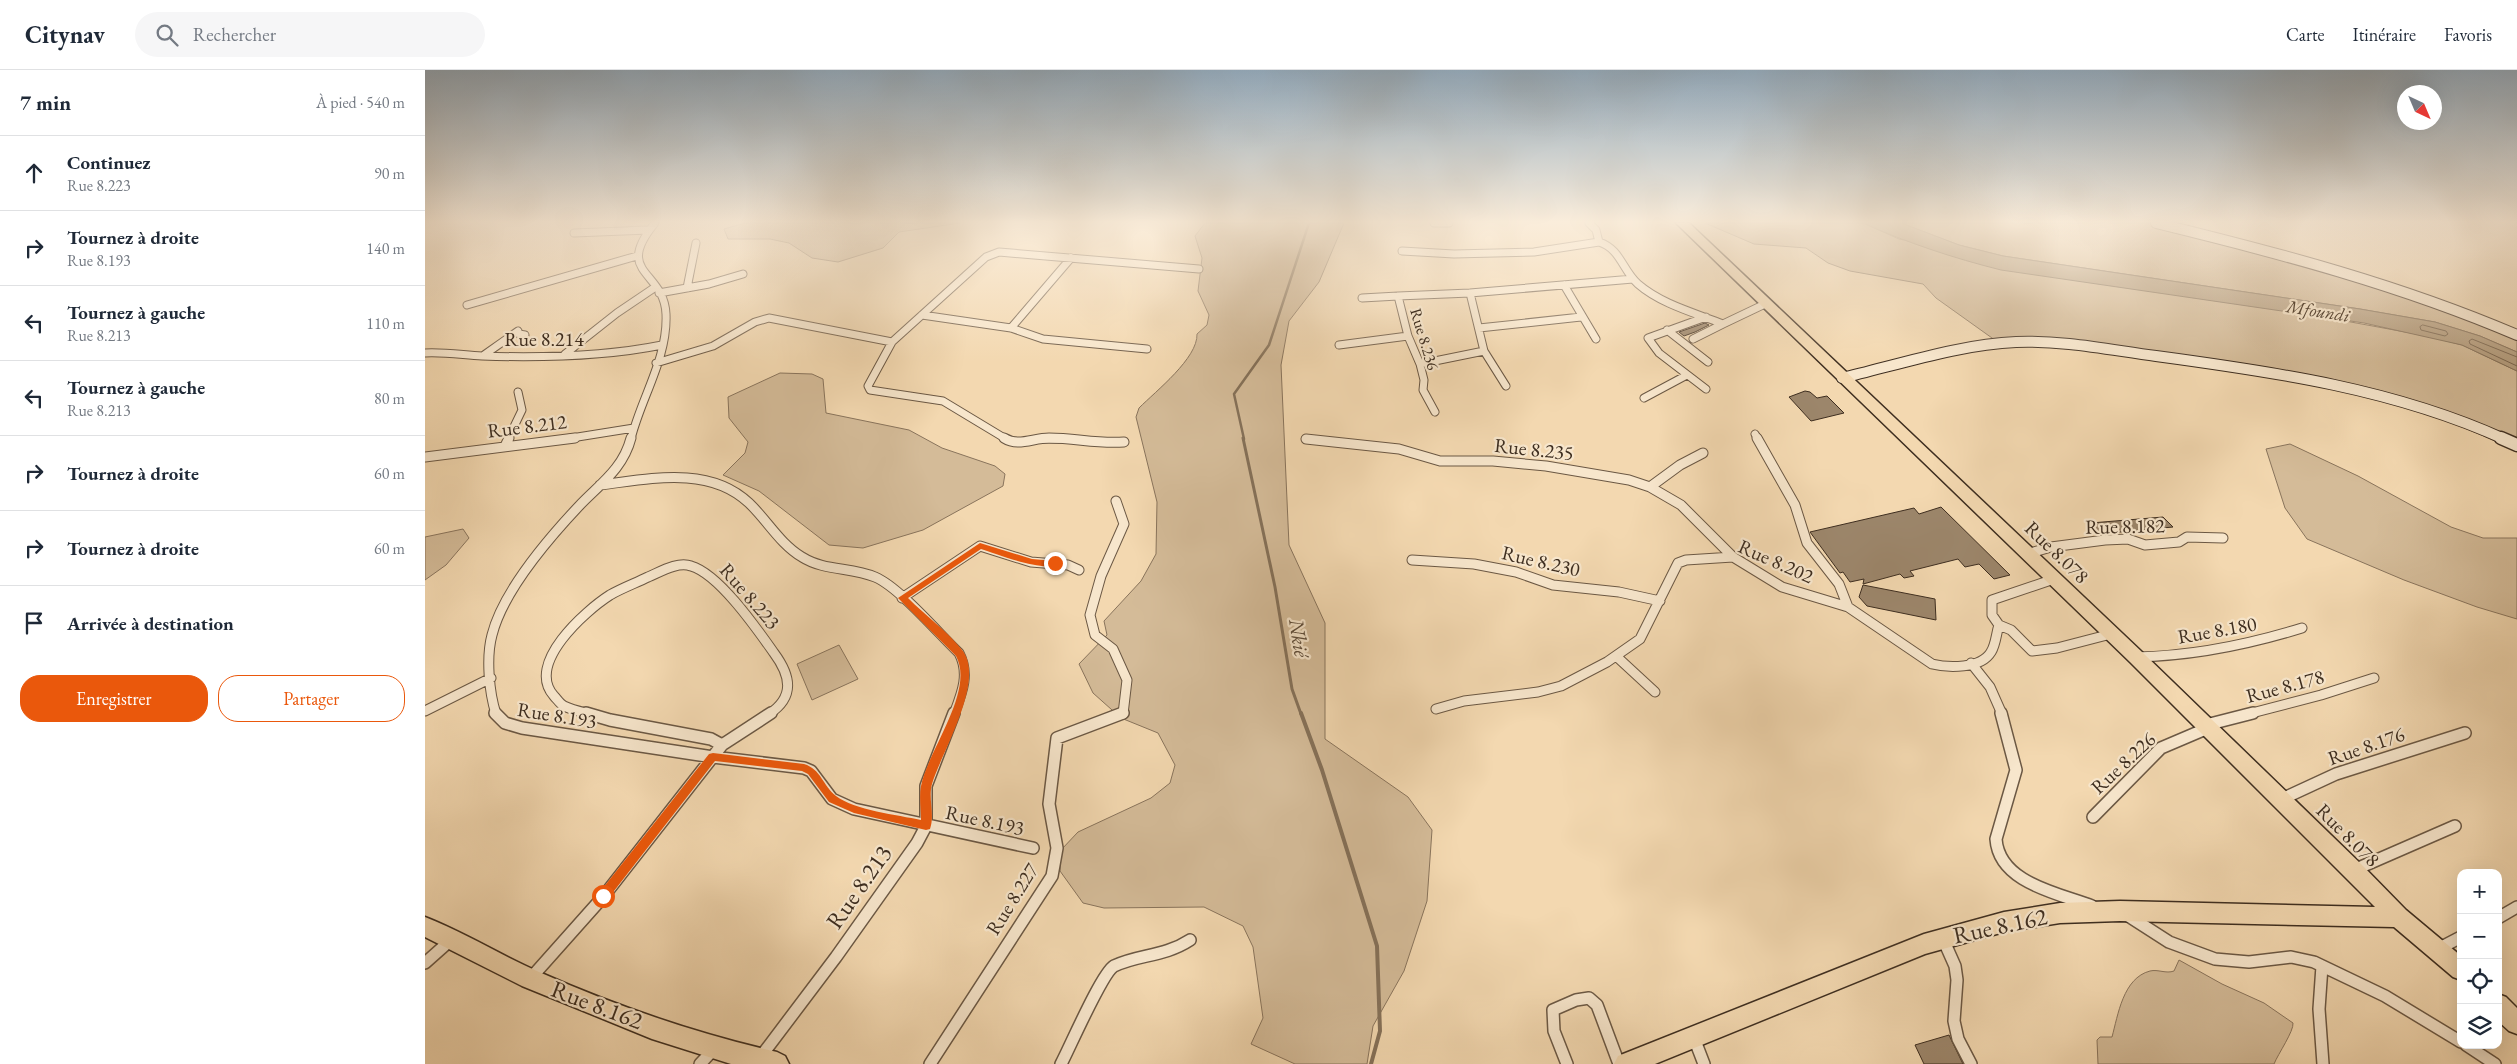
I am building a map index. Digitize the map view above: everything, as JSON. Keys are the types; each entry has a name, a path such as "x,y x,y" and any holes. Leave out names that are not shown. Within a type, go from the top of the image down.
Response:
{"highway":[{"name":"Rue 8.078","path":"1730,269 2282,799 2354,870 2398,917 2457,966"},
{"name":"Rue 8.162","path":"1626,1064 1864,968 1943,939 2004,922 2060,913 2113,911 2398,917"},
{"name":"Rue 8.162","path":"425,927 530,978 622,1016 715,1048 768,1062"},
{"path":"2502,1009 2517,1023"}],"main road":[{"path":"2336,269 2374,280 2517,336"},
{"path":"1842,378 1979,346 2015,342 2047,342 2321,379 2407,402 2517,445"}],"street":[{"path":"467,306 591,269"},
{"name":"Rue 8.193","path":"643,269 657,290 667,312 657,363 624,458 556,532 523,577 502,611 492,634 491,678 495,715 504,724 804,768 811,771 832,799 854,808 926,826 1033,848"},
{"path":"687,288 691,269"},
{"path":"974,269 892,342 868,386 870,390 943,401 1012,443 1049,438 1101,444 1123,442"},
{"path":"1011,328 1061,269"},
{"path":"1626,269 1633,279 1659,296 1723,324"},
{"path":"565,354 617,313 657,290 709,284 743,274"},
{"name":"Rue 8.236","path":"1435,412 1423,390 1424,380 1420,364 1408,336 1398,296 1470,293 1633,279"},
{"path":"1564,284 1581,317 1596,339"},
{"path":"1470,293 1484,351 1505,386"},
{"path":"1362,298 1398,296"},
{"path":"1693,339 1765,304"},
{"path":"922,315 1011,328 1043,339 1147,350"},
{"path":"1479,328 1581,317"},
{"path":"1706,317 1650,335 1648,340 1659,353 1707,389"},
{"path":"657,363 713,346 755,322 769,318 892,342"},
{"path":"1667,330 1707,362"},
{"path":"481,356 518,331 519,334 525,335"},
{"path":"1339,345 1408,336"},
{"name":"Rue 8.214","path":"425,353 445,352 481,356 607,354 662,345"},
{"path":"1420,364 1484,351"},
{"path":"1644,398 1687,375"},
{"path":"505,446 522,410 518,392"},
{"name":"Rue 8.212","path":"425,457 598,435 634,428"},
{"path":"1755,434 1795,505 1807,543 1839,584 1848,607"},
{"name":"Rue 8.235","path":"1305,439 1399,449 1439,461 1493,461 1546,466 1620,478 1650,487 1681,505 1733,557"},
{"path":"1650,487 1680,465 1703,453"},
{"path":"600,485 671,477 694,478 716,483 734,490 748,501 763,520 803,558 826,566 860,571 883,580 903,598 980,546 1031,562 1062,564 1079,570"},
{"name":"Rue 8.227","path":"930,1064 1015,930 1052,876 1057,848 1049,804 1057,738 1123,714 1127,680 1113,649 1095,635 1089,615 1101,576 1124,524 1116,501"},
{"name":"Rue 8.182","path":"2027,554 2051,547 2105,540 2128,539 2145,545 2179,542 2187,537 2223,538"},
{"name":"Rue 8.202","path":"1436,708 1464,701 1537,692 1561,686 1616,656 1640,639 1661,601 1678,563 1703,558 1733,557 1782,587 1848,607 1932,664 1945,668 1971,663 1989,656 1999,625"},
{"name":"Rue 8.230","path":"1412,560 1474,564 1516,572 1553,585 1619,592 1661,601"},
{"name":"Rue 8.223","path":"530,978 603,896 713,756 722,746 777,709 787,697 789,686 780,661 753,623 702,570 690,565 675,566 619,591 588,611 555,649 545,669 546,684 551,693 563,706 610,720 711,739 722,746"},
{"path":"2054,579 1993,600 1992,615 1999,625 2011,630 2033,652 2111,634"},
{"name":"Rue 8.213","path":"768,1062 836,957 917,843 926,826 926,786 959,703 964,687 965,664 959,653 903,598"},
{"name":"Rue 8.180","path":"2136,658 2208,653 2241,647 2302,628"},
{"path":"1616,656 1655,692"},
{"path":"1971,663 1994,694 2016,769 2015,782 1996,836 1995,849 2007,866 2021,878 2113,911 2179,948 2209,958 2250,962 2279,957 2307,960 2400,1004 2457,1040"},
{"path":"425,711 491,678"},
{"name":"Rue 8.178","path":"2207,727 2374,678"},
{"name":"Rue 8.226","path":"2093,817 2161,748 2207,727"},
{"name":"Rue 8.176","path":"2282,799 2336,774 2465,733"},
{"path":"2354,870 2455,826"},
{"path":"2502,916 2517,907"},
{"path":"425,963 452,939"},
{"path":"1943,939 1955,966 1957,980 1954,1021 1958,1039 1971,1064"},
{"path":"2438,949 2457,939"},
{"path":"1061,1064 1108,970 1131,959 1162,954 1190,940"},
{"path":"2322,966 2319,1009 2323,1064"},
{"path":"1567,1064 1555,1035 1551,1019 1553,1010 1576,1000 1589,998 1597,1005 1619,1064"},
{"path":"1694,1038 1704,1064"},
{"path":"700,1064 715,1048"},
{"path":"2472,1049 2495,1064"}],"shaded area":[{"path":"1201,269 1324,269 1319,282 1289,321 1281,365 1289,545 1325,623 1325,739 1408,797 1432,830 1427,901 1404,971 1373,1026 1367,1064 1295,1064 1251,1044 1263,1018 1253,947 1243,926 1204,907 1104,908 1083,903 1060,871 1061,850 1078,832 1151,798 1170,783 1175,765 1158,733 1121,718 1093,693 1079,664 1107,635 1104,621 1141,581 1156,554 1157,502 1136,417 1139,408 1184,363 1191,353 1197,334 1207,325 1209,315 1198,291"},
{"path":"1846,269 2064,269 2427,336 2462,345 2517,371 2517,450 2434,415 2364,392 2164,357 1999,343 1936,298 1923,284"},
{"path":"2093,269 2331,269 2517,331 2517,352 2480,336 2435,322"},
{"path":"780,373 812,374 823,379 826,413 909,430 942,448 995,466 1005,474 1003,486 923,530 863,548 829,545 759,491 723,475 745,453 748,442 729,418 728,397"},
{"path":"2290,444 2358,476 2451,527 2483,538 2517,538 2517,619 2477,607 2404,580 2307,539 2285,508 2266,449"},
{"path":"463,529 469,538 446,565 425,580 425,537"},
{"path":"839,645 858,679 812,700 797,664"},
{"path":"2179,960 2222,984 2264,1003 2293,1023 2293,1027 2274,1064 2098,1064 2097,1040 2100,1037 2112,1037 2123,998 2134,981 2150,971 2174,971"}],"water":[{"name":"Mfoundi","path":"1999,269 2093,269 2435,322 2480,336 2517,352 2517,371 2462,345 2364,323"}],"building":[{"path":"1705,323 1709,325 1684,336 1679,332"},
{"path":"1805,391 1810,392 1817,398 1827,396 1844,413 1811,421 1789,397"},
{"path":"1941,507 2010,575 1994,579 1979,564 1965,567 1958,559 1910,571 1914,576 1904,578 1900,574 1863,584 1864,579 1850,582 1843,572 1840,573 1810,532 1914,508 1919,514"},
{"path":"2163,517 2173,527 2100,534 2091,523"},
{"path":"1863,585 1935,599 1936,620 1867,606 1859,597"},
{"path":"1949,1035 1963,1064 1924,1064 1915,1045"}],"waterway":[{"name":"Nkié","path":"1244,439 1234,394 1269,345 1294,269"},
{"name":"Nkié","path":"1243,438 1275,587 1292,689 1301,714"},
{"name":"Nkié","path":"1301,713 1322,770 1377,946 1380,1031 1371,1064"}],"route":[{"path":"603,896 713,756 804,768 811,771 832,799 854,808 926,826 926,786 959,703 964,687 965,664 959,653 903,598 980,546 1031,562 1055,563"}]}
